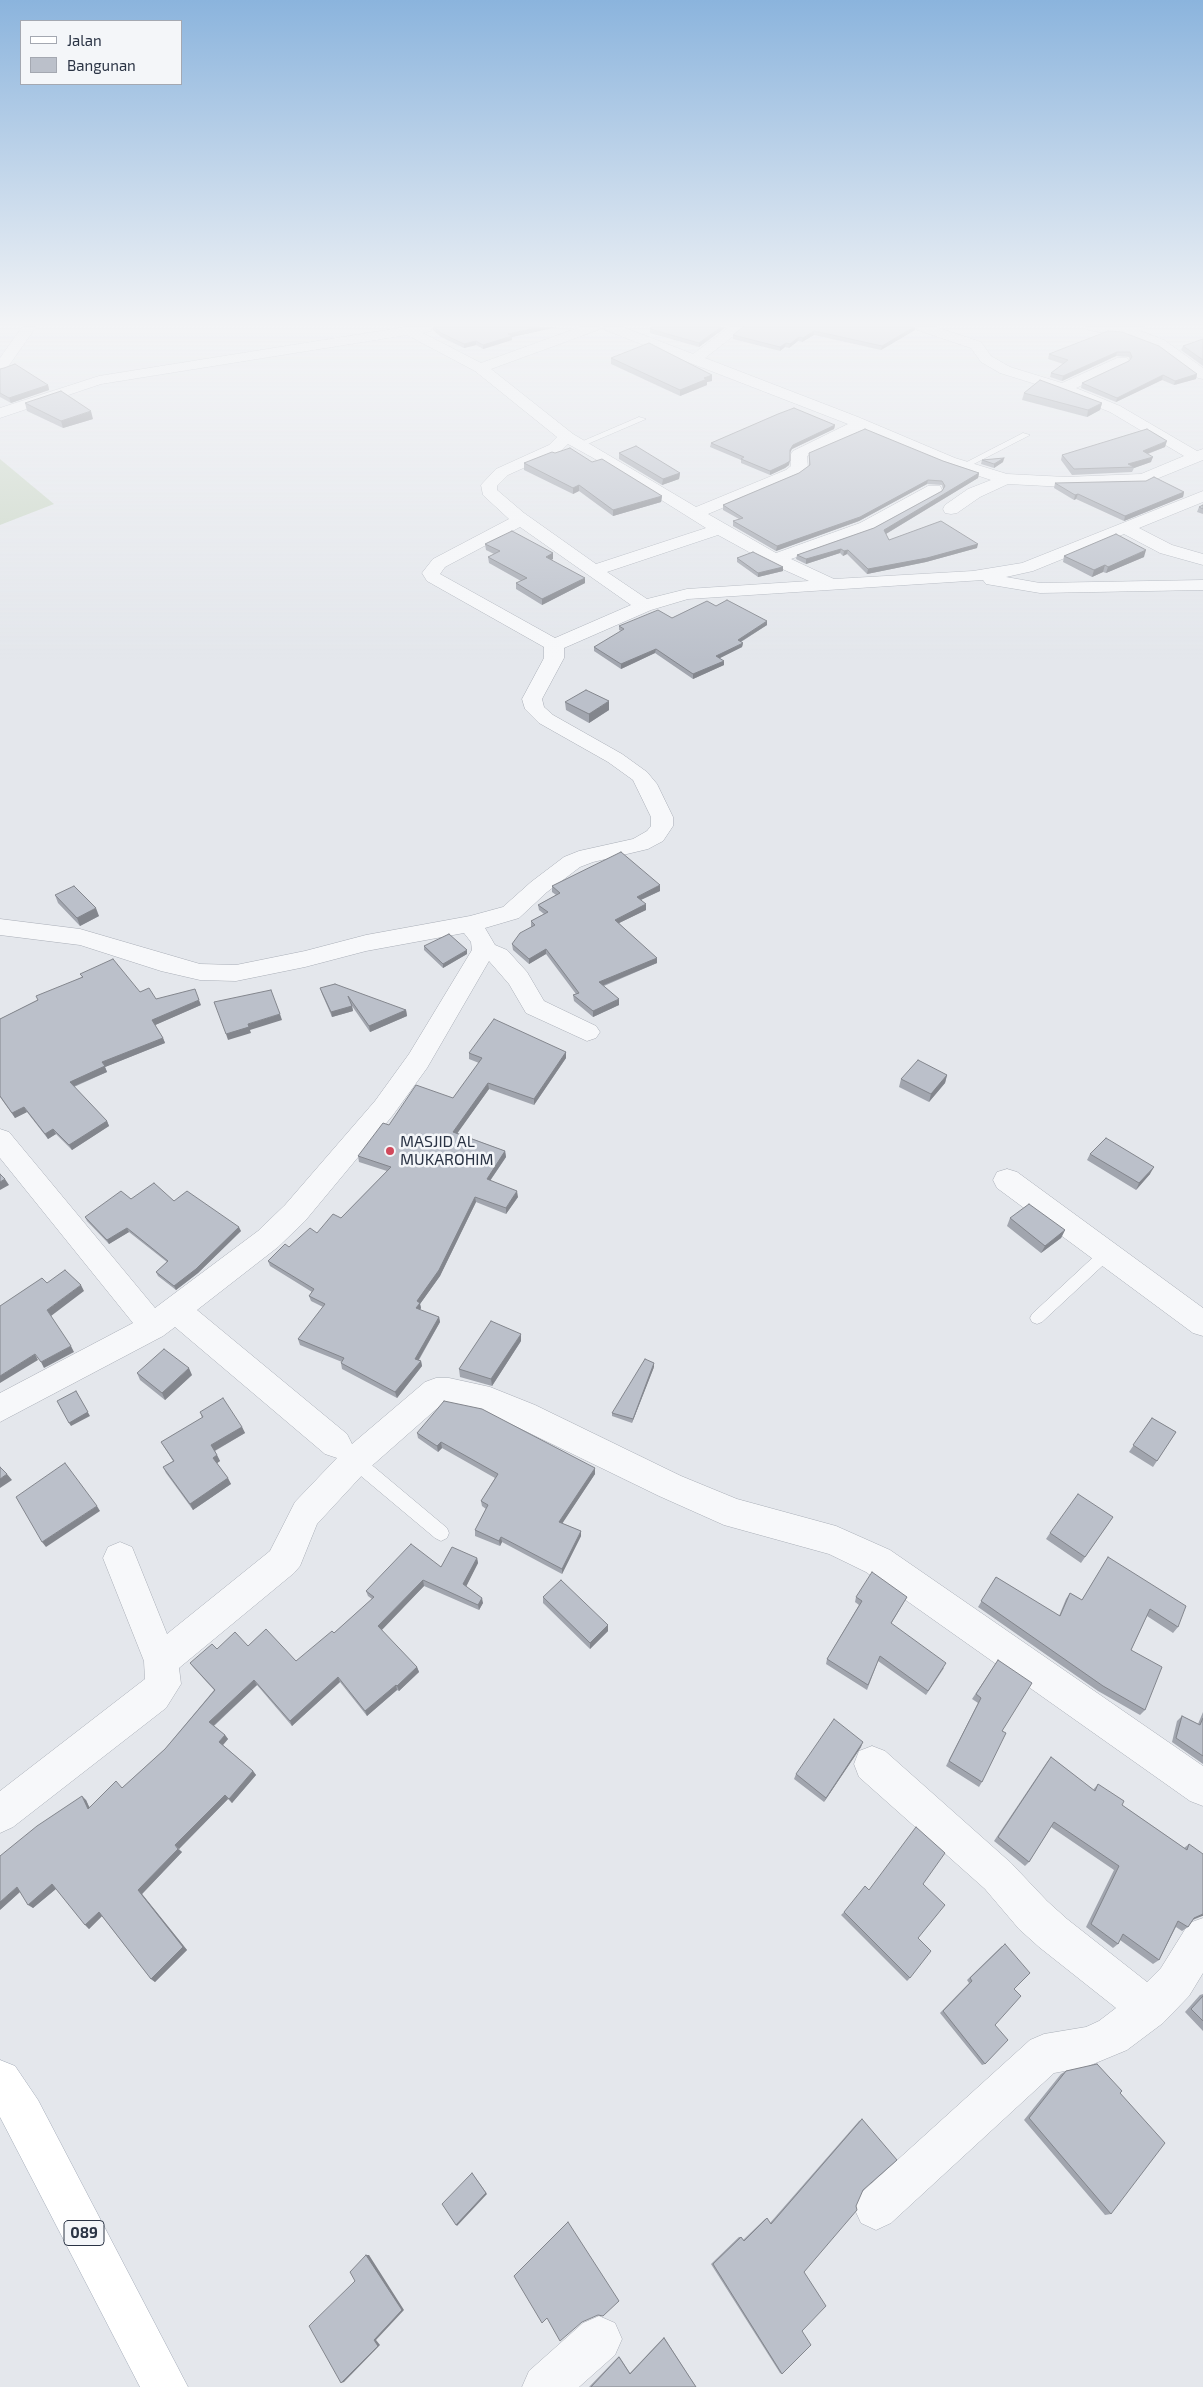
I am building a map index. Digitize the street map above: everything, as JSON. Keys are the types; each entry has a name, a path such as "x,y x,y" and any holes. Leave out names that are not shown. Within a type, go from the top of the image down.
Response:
{"main road":[{"name":"089","path":"0,2081 23,2115 165,2387"}],"street":[{"path":"570,438 697,513 720,529 775,559 832,585"},
{"path":"697,513 792,474 800,468 798,463 799,454 831,438"},
{"path":"895,438 963,466 1006,479 1085,481 1144,479 1157,475 1199,455"},
{"path":"1169,438 1199,455"},
{"path":"573,441 502,472 490,485 489,491 518,517 644,606"},
{"path":"1157,475 1193,491"},
{"path":"951,509 974,493 1006,479"},
{"path":"775,559 866,527 934,490"},
{"path":"554,645 644,606 687,594 973,576 1027,567 1125,528 1193,491"},
{"path":"518,517 511,525 439,563 431,573 434,577 554,645"},
{"path":"1125,528 1166,549 1203,560"},
{"path":"595,570 720,529"},
{"path":"973,576 1040,588 1203,585"},
{"path":"0,927 80,937 109,944 169,965 200,972 236,973 305,959 366,943 470,924 511,913 539,887 572,862 587,856 640,844 655,836 662,826 662,817 646,784 640,776 615,758 546,719 535,709 532,699 554,658 554,645"},
{"path":"0,1408 164,1319 268,1239 301,1205 384,1108 418,1061 484,950 483,941 470,924"},
{"path":"484,950 499,956 518,978 535,1007 587,1032"},
{"path":"0,1139 164,1319 346,1453"},
{"path":"1007,1180 1203,1324"},
{"path":"161,1661 282,1562 293,1546 298,1526 346,1453 416,1406 436,1390 449,1390 490,1401 524,1415 703,1501 736,1514 798,1529 836,1541 878,1561 1203,1788"},
{"path":"0,1814 154,1696 162,1684 161,1661 120,1558"},
{"path":"872,1764 998,1876 1033,1915 1053,1933 1149,2009"},
{"path":"876,2208 1044,2054 1086,2048 1100,2042 1113,2036 1149,2009 1175,1982 1203,1937"},
{"path":"546,2387 599,2339"}],"lane":[{"path":"573,441 581,438"},
{"path":"963,466 1019,438"},
{"path":"1037,1318 1107,1253"},
{"path":"346,1453 441,1533"}],"green space":[{"path":"0,459 54,504 0,525"}],"building":[{"path":"722,438 807,438 793,445 790,450 790,461 770,471 741,459 744,457 711,443"},
{"path":"843,438 888,438 943,461 979,473 884,530 889,540 941,521 978,544 927,558 868,569 848,550 844,551 841,549 806,559 797,555 874,528 942,491 945,486 942,481 928,480 860,517 777,546 733,521 743,518 723,505 799,473 810,465 809,453"},
{"path":"1116,438 1163,438 1167,441 1143,451 1153,457 1128,464 1134,467 1074,469 1062,455"},
{"path":"636,446 680,473 663,479 619,453"},
{"path":"570,448 592,462 602,459 662,496 613,510 579,485 573,488 524,463 552,452 555,453"},
{"path":"1004,458 994,464 982,460"},
{"path":"1154,477 1184,492 1125,516 1078,494 1075,495 1055,483 1146,481"},
{"path":"512,531 553,553 546,557 585,578 542,599 516,583 527,578 488,557 500,551 485,544"},
{"path":"1116,534 1146,550 1108,567 1105,565 1094,570 1064,556"},
{"path":"753,552 783,567 758,573 737,558"},
{"path":"727,600 767,621 738,640 743,643 716,656 724,661 693,674 656,649 621,664 594,647 624,629 619,626 658,610 672,618 707,601 716,606"},
{"path":"586,690 609,701 589,714 565,702"},
{"path":"621,852 660,885 637,897 646,904 615,920 657,958 599,982 619,999 593,1011 573,995 579,993 546,949 529,959 512,944 520,933 535,925 531,921 548,912 538,905 560,893 552,886"},
{"path":"74,886 96,908 77,918 55,895"},
{"path":"449,934 467,950 443,964 424,946"},
{"path":"113,959 140,992 149,988 156,999 195,989 199,1000 152,1020 163,1038 102,1062 105,1066 70,1082 107,1121 69,1145 53,1129 45,1134 24,1107 12,1113 0,1096 0,1019 38,1000 36,996 83,977 80,974"},
{"path":"335,984 406,1010 369,1026 348,996 352,1006 331,1012 320,988"},
{"path":"271,990 280,1014 248,1024 249,1027 226,1034 214,1002"},
{"path":"494,1019 566,1052 534,1099 488,1083 453,1132 505,1151 487,1179 517,1191 506,1208 475,1197 439,1270 417,1301 420,1303 416,1308 439,1317 415,1359 421,1361 395,1392 341,1363 344,1358 298,1339 325,1304 309,1296 314,1289 268,1261 285,1244 289,1247 310,1228 317,1233 333,1214 341,1218 391,1167 358,1156 383,1123 389,1125 416,1085 453,1098 482,1058 469,1053"},
{"path":"918,1060 947,1075 931,1094 901,1079"},
{"path":"1106,1138 1154,1167 1139,1183 1090,1154"},
{"path":"0,1174 5,1179 0,1182"},
{"path":"154,1183 174,1201 187,1191 239,1227 196,1269 174,1286 156,1272 168,1261 127,1228 107,1240 85,1217 121,1191 131,1199"},
{"path":"1029,1204 1065,1230 1045,1246 1010,1218"},
{"path":"65,1270 81,1285 47,1310 71,1346 41,1362 35,1354 0,1376 0,1306 42,1278 47,1283"},
{"path":"491,1321 521,1334 491,1379 459,1369"},
{"path":"164,1349 189,1368 162,1393 137,1373"},
{"path":"645,1359 654,1363 633,1419 612,1413"},
{"path":"76,1391 88,1412 69,1423 57,1401"},
{"path":"223,1398 242,1427 211,1445 217,1455 213,1458 228,1478 190,1504 163,1467 174,1461 161,1442 203,1417 200,1412"},
{"path":"444,1401 482,1409 595,1468 559,1522 581,1531 562,1569 501,1537 499,1541 475,1530 488,1505 481,1501 498,1474 441,1442 437,1446 417,1433"},
{"path":"1152,1418 1176,1432 1157,1461 1133,1445"},
{"path":"65,1463 97,1506 42,1542 16,1497"},
{"path":"0,1467 7,1474 0,1479"},
{"path":"1078,1494 1113,1517 1085,1557 1050,1533"},
{"path":"411,1544 441,1567 452,1547 477,1558 463,1584 482,1598 478,1605 423,1580 378,1626 417,1667 397,1686 365,1711 338,1677 290,1721 254,1680 209,1722 225,1735 219,1742 253,1771 229,1799 225,1795 175,1845 178,1849 138,1890 183,1947 151,1979 99,1912 85,1925 52,1884 28,1905 17,1887 0,1902 0,1856 37,1826 82,1796 88,1809 116,1781 122,1788 165,1749 215,1690 190,1663 212,1644 217,1649 235,1632 248,1646 266,1629 296,1661 332,1631 334,1633 374,1597 366,1591"},
{"path":"1108,1557 1186,1606 1178,1627 1150,1609 1131,1650 1162,1667 1145,1710 1103,1686 981,1601 996,1577 1060,1616 1070,1593 1082,1600"},
{"path":"872,1572 907,1597 891,1623 946,1663 928,1691 880,1656 868,1685 827,1659 862,1601 856,1597"},
{"path":"561,1580 608,1625 590,1643 543,1597"},
{"path":"998,1660 1032,1683 1002,1731 1006,1733 982,1782 949,1761 981,1698 976,1694"},
{"path":"1182,1716 1200,1725 1203,1718 1203,1756 1176,1738"},
{"path":"834,1719 863,1742 826,1798 796,1774"},
{"path":"1051,1757 1095,1791 1098,1784 1124,1801 1122,1805 1187,1850 1189,1844 1203,1854 1203,1914 1194,1918 1188,1927 1178,1921 1159,1960 1123,1934 1118,1944 1091,1924 1119,1866 1054,1822 1029,1862 998,1837"},
{"path":"916,1827 945,1853 923,1884 945,1905 918,1938 931,1951 910,1978 844,1912 865,1886 869,1890"},
{"path":"1005,1944 1030,1973 1014,1989 1021,1996 995,2025 1008,2040 985,2064 943,2011 972,1981 970,1978"},
{"path":"1203,1996 1203,2021 1191,2009"},
{"path":"1097,2064 1165,2143 1111,2214 1029,2118 1066,2071"},
{"path":"862,2119 897,2160 863,2190 856,2206 857,2210 804,2272 826,2306 802,2331 811,2345 782,2374 713,2264 741,2237 744,2241 767,2218 771,2224"},
{"path":"472,2173 486,2193 456,2225 442,2204"},
{"path":"568,2222 619,2301 603,2316 598,2315 582,2322 560,2341 547,2318 542,2323 514,2276"},
{"path":"366,2255 402,2310 374,2340 378,2346 341,2383 309,2326 355,2281 350,2272"},
{"path":"664,2338 696,2387 591,2387 619,2357 630,2374"}],"place":[{"name":"MASJID AL MUKAROHIM","path":"390,1151"}]}
